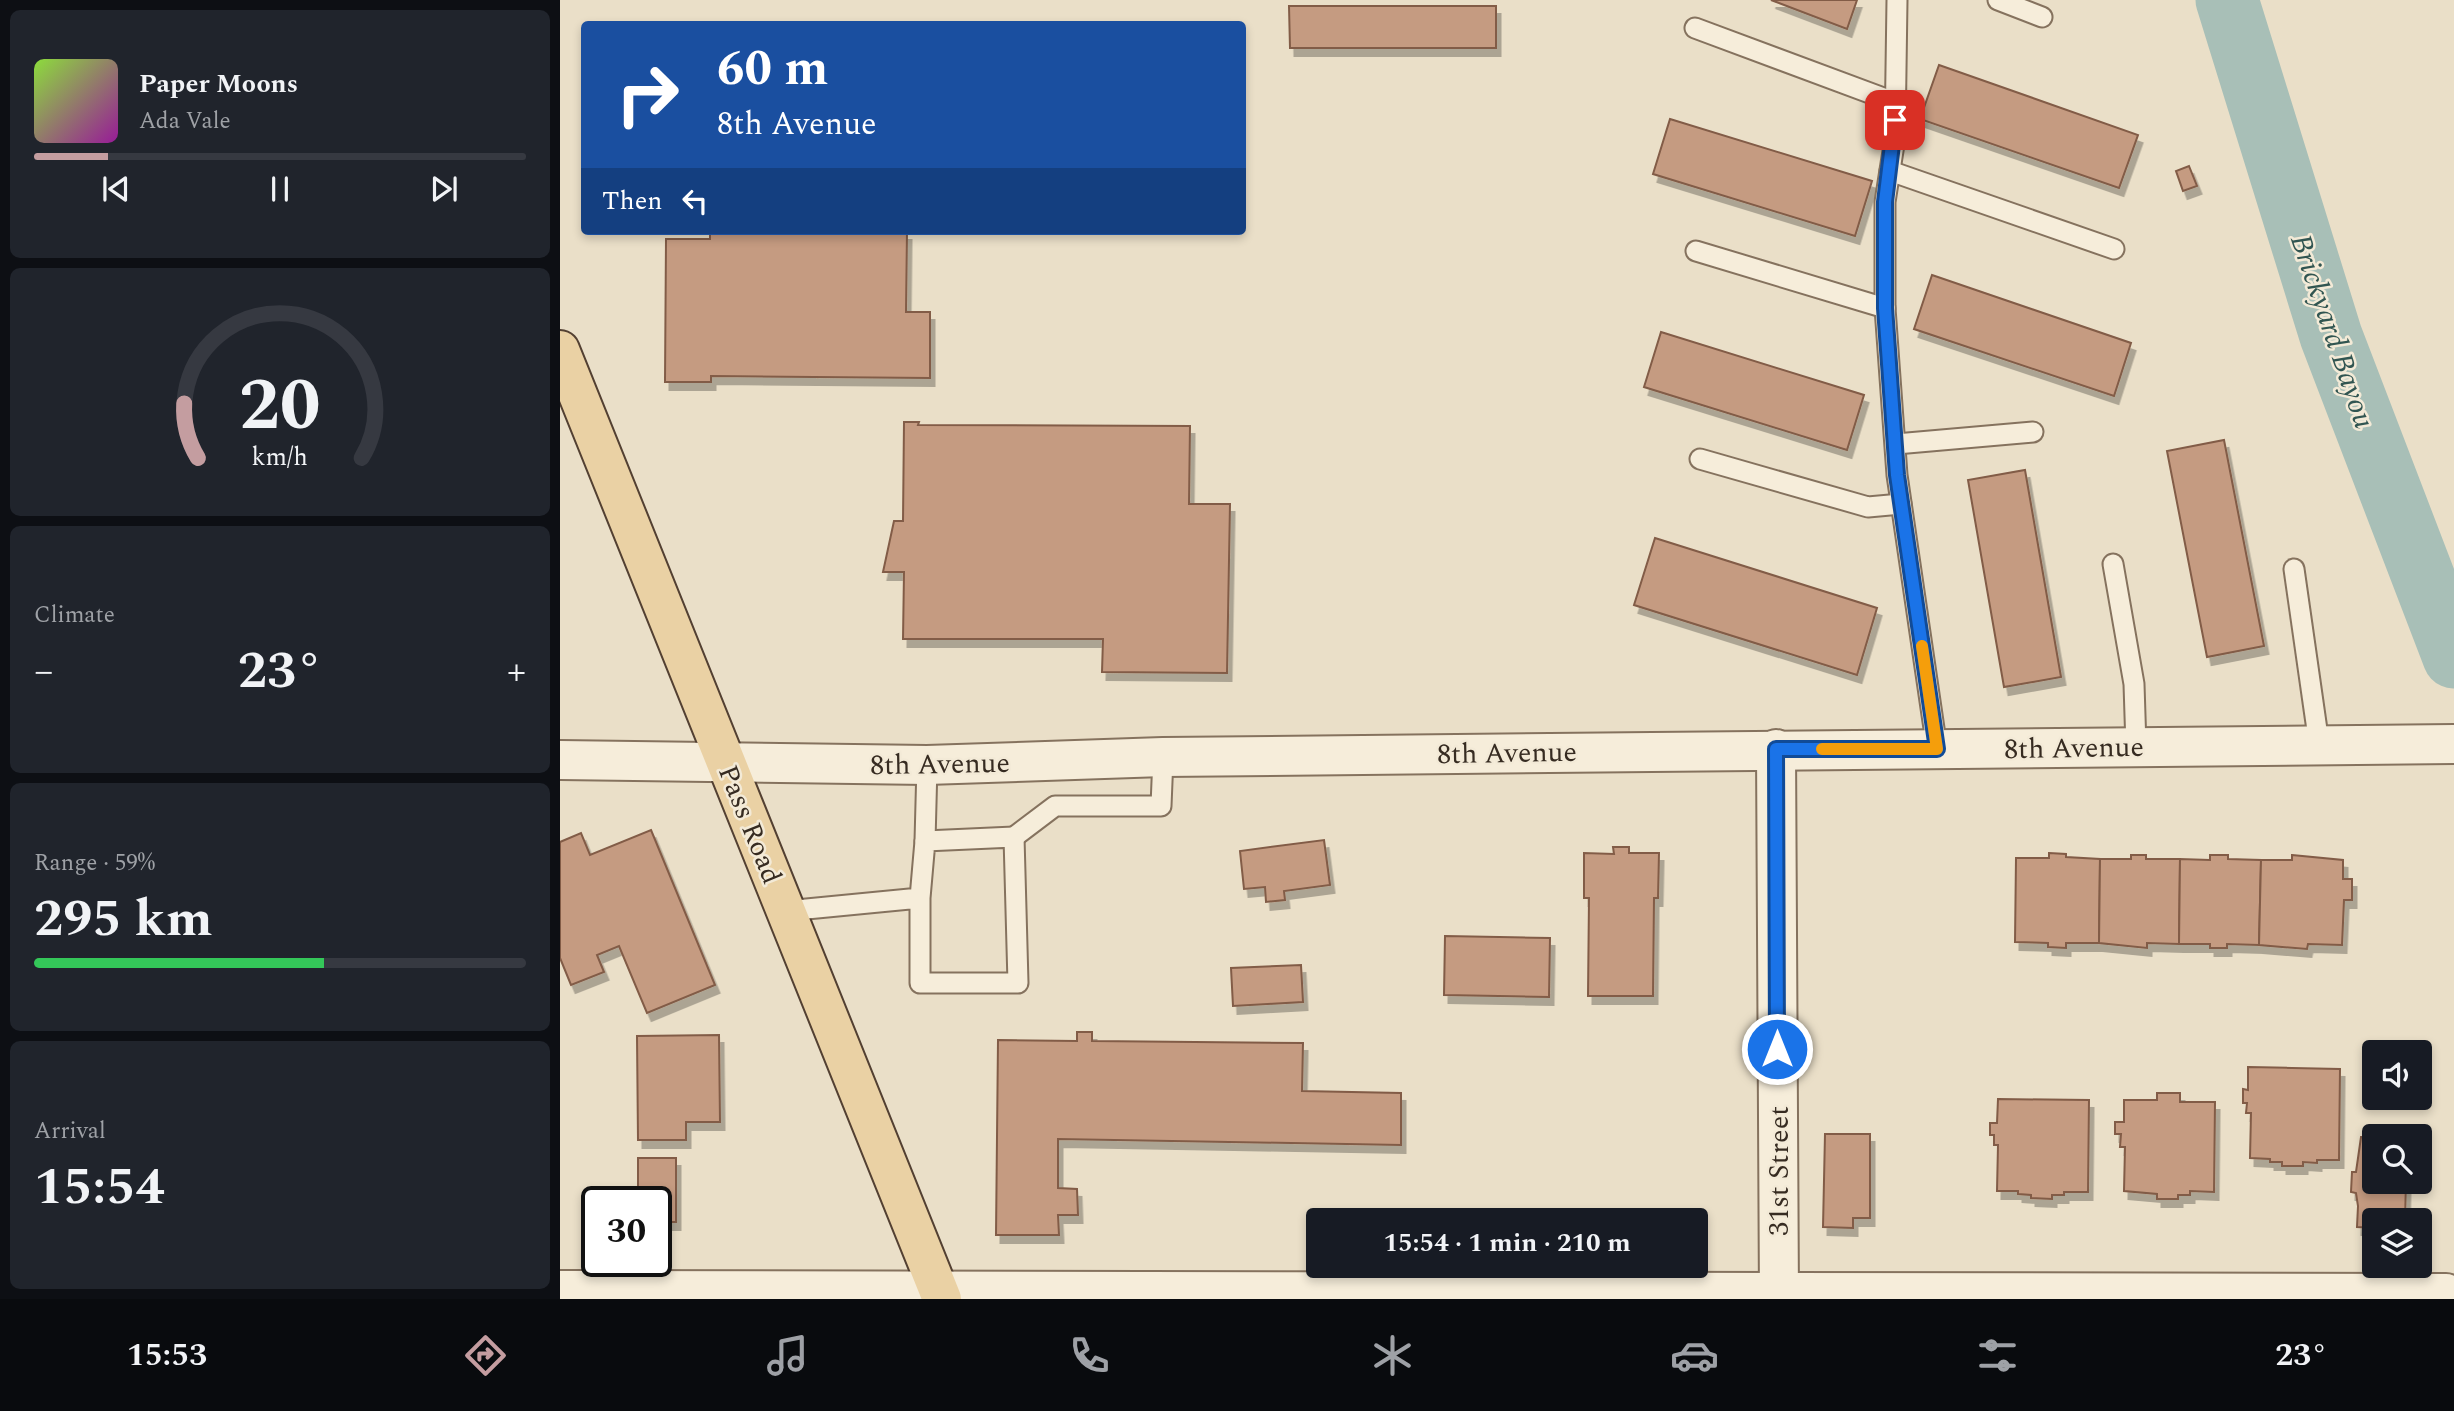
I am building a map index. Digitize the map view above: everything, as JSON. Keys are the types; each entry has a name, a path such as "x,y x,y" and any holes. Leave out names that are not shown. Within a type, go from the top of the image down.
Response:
{"main road":[{"name":"Pass Road","path":"560,350 941,1296"}],"street":[{"name":"8th Avenue","path":"560,760 927,765 1163,757 2454,744"},
{"name":"31st Street","path":"1776,749 1779,1297"},
{"path":"560,1290 941,1296 1779,1297 2446,1293"}],"lane":[{"path":"1897,0 1895,138 1885,202 1885,308 1901,504 1937,749"},
{"path":"1998,0 2042,17"},
{"path":"1695,28 1894,102"},
{"path":"1890,171 2114,249"},
{"path":"1696,251 1885,308"},
{"path":"1896,444 2034,432"},
{"path":"1700,459 1868,507 1901,504"},
{"path":"2113,564 2134,684 2136,747"},
{"path":"2294,569 2319,744"},
{"path":"925,841 1014,837 1055,806 1161,806 1163,757"},
{"path":"927,765 920,898 920,983 1018,982 1014,837"},
{"path":"786,911 920,898"}],"building":[{"path":"1771,0 1857,0 1847,29"},
{"path":"1289,6 1496,6 1496,48 1290,48"},
{"path":"1939,65 2138,135 2119,188 1920,119"},
{"path":"1670,119 1872,181 1855,236 1653,174"},
{"path":"2189,166 2197,186 2183,191 2176,171"},
{"path":"710,235 907,235 906,312 930,312 930,378 711,376 711,382 665,382 666,239 710,239"},
{"path":"1932,275 2131,343 2114,396 1914,329"},
{"path":"1661,332 1864,395 1847,450 1644,387"},
{"path":"904,422 919,422 918,425 1190,426 1189,504 1230,504 1227,673 1102,672 1103,639 903,639 904,572 883,572 894,521 903,521"},
{"path":"2224,440 2264,646 2207,657 2167,451"},
{"path":"2025,470 2061,677 2004,687 1968,480"},
{"path":"1655,538 1877,608 1857,675 1634,605"},
{"path":"651,830 715,985 647,1013 619,946 597,955 604,972 571,985 560,958 560,842 581,833 590,855"},
{"path":"1324,840 1330,885 1284,891 1285,900 1266,902 1265,887 1244,889 1240,851"},
{"path":"1613,847 1629,847 1629,853 1659,853 1658,898 1654,898 1653,996 1588,996 1589,898 1584,898 1584,853 1614,854"},
{"path":"2049,853 2100,859 2099,943 2066,943 2066,948 2048,947 2048,943 2015,942 2016,858 2049,858"},
{"path":"2131,855 2146,855 2146,859 2180,859 2179,944 2147,943 2147,948 2099,943 2100,859 2131,859"},
{"path":"2210,855 2228,855 2228,859 2261,860 2259,945 2227,944 2227,948 2210,948 2210,944 2179,944 2180,859 2210,860"},
{"path":"2292,855 2343,860 2343,879 2352,879 2352,900 2344,900 2342,945 2308,944 2307,949 2259,945 2261,860 2292,860"},
{"path":"1445,936 1550,938 1549,997 1444,995"},
{"path":"1301,965 1303,1002 1233,1006 1231,968"},
{"path":"1077,1032 1092,1032 1092,1041 1303,1043 1302,1091 1401,1093 1401,1145 1058,1139 1058,1188 1077,1189 1078,1215 1058,1215 1059,1235 996,1235 998,1040 1077,1041"},
{"path":"719,1035 720,1122 686,1122 686,1140 638,1140 637,1036"},
{"path":"2248,1067 2340,1069 2339,1160 2317,1160 2317,1163 2303,1162 2303,1166 2282,1166 2282,1162 2270,1162 2270,1159 2250,1158 2251,1113 2246,1113 2247,1103 2243,1103 2243,1089 2248,1090"},
{"path":"2157,1093 2180,1093 2180,1102 2215,1102 2214,1192 2190,1191 2190,1195 2178,1195 2178,1199 2157,1199 2157,1194 2124,1191 2125,1147 2120,1147 2121,1134 2115,1134 2115,1122 2124,1122 2124,1100 2157,1100"},
{"path":"1998,1099 2089,1100 2088,1192 2064,1192 2064,1195 2052,1195 2052,1199 2031,1198 2031,1195 2018,1194 2018,1191 1997,1191 1998,1145 1994,1145 1994,1135 1990,1135 1990,1123 1997,1123"},
{"path":"1825,1134 1870,1134 1870,1218 1853,1218 1853,1228 1823,1227"},
{"path":"2362,1137 2362,1194 2406,1194 2405,1208 2362,1208 2362,1227 2357,1227 2356,1193 2351,1192 2352,1172 2356,1172"},
{"path":"638,1158 676,1158 676,1222 672,1222 672,1186 638,1186"}],"waterway":[{"name":"Brickyard Bayou","path":"2227,0 2331,336 2454,657"}],"slow traffic":[{"path":"1822,749 1937,749 1922,646"}],"route":[{"path":"1777,1049 1776,749 1937,749 1897,475 1885,308 1885,202 1895,138 1895,120"}]}
